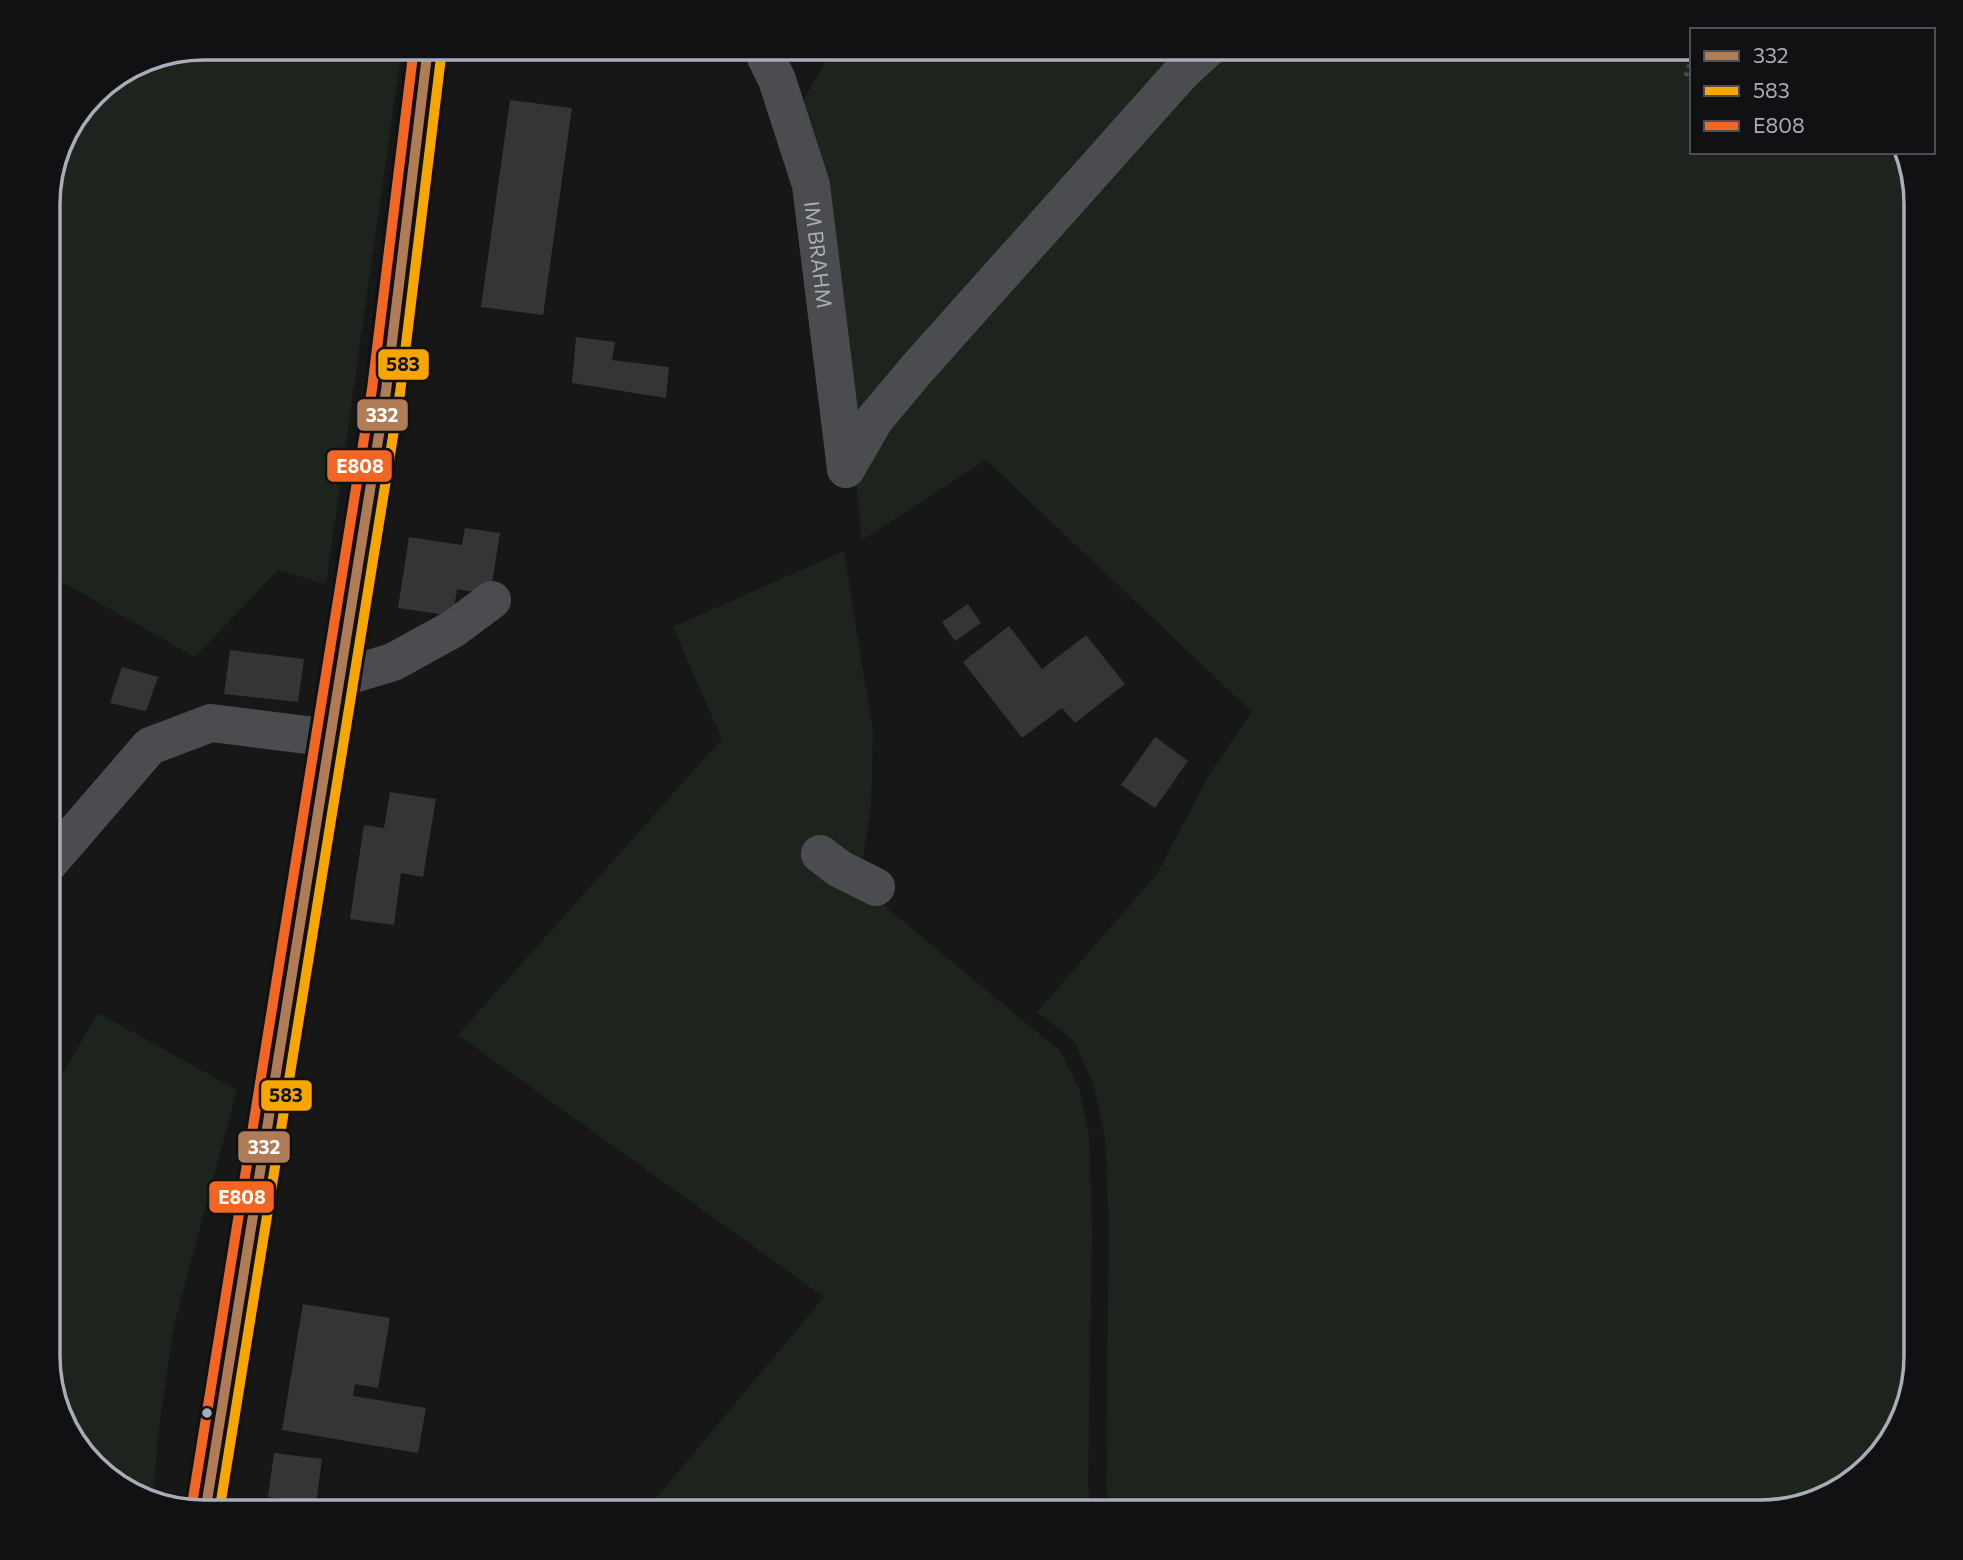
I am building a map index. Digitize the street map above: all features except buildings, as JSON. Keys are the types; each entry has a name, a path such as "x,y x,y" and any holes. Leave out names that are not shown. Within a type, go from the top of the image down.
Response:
{"main road":[{"path":"207,1500 386,391 427,59"}],"street":[{"name":"IM BRAHM","path":"767,59 777,80 811,185 846,470 875,419 916,370 1196,59"},
{"path":"340,678 393,662 453,629 492,600"},
{"path":"60,850 150,746 211,723 330,738"},
{"path":"820,854 840,869 876,887"}],"path":[{"path":"1686,76 1690,63"}],"shaded area":[{"path":"204,59 400,59 326,584 278,570 195,657 60,581 60,194 67,157 84,124 109,95 132,79 157,67"},
{"path":"827,59 1177,59 855,430 799,108"},
{"path":"1213,59 1690,59 1690,154 1895,154 1901,175 1904,204 1904,1356 1901,1385 1893,1412 1879,1436 1861,1458 1847,1471 1815,1490 1769,1500 1108,1500 1106,1487 1109,1224 1105,1138 1093,1083 1074,1041 1037,1012 1157,874 1210,773 1252,712 986,460 862,540 855,472 882,424"},
{"path":"844,551 873,732 871,805 859,885 1060,1051 1080,1091 1089,1135 1092,1231 1088,1488 1090,1500 655,1500 824,1297 458,1035 722,739 673,627"},
{"path":"98,1013 237,1090 174,1325 153,1492 116,1471 95,1451 74,1420 64,1394 60,1366 60,1078"}],"transit line":[{"name":"E808","path":"193,1500 372,389 413,59"},
{"name":"332","path":"207,1500 386,391 427,59"},
{"name":"583","path":"221,1500 400,393 441,59"}]}
